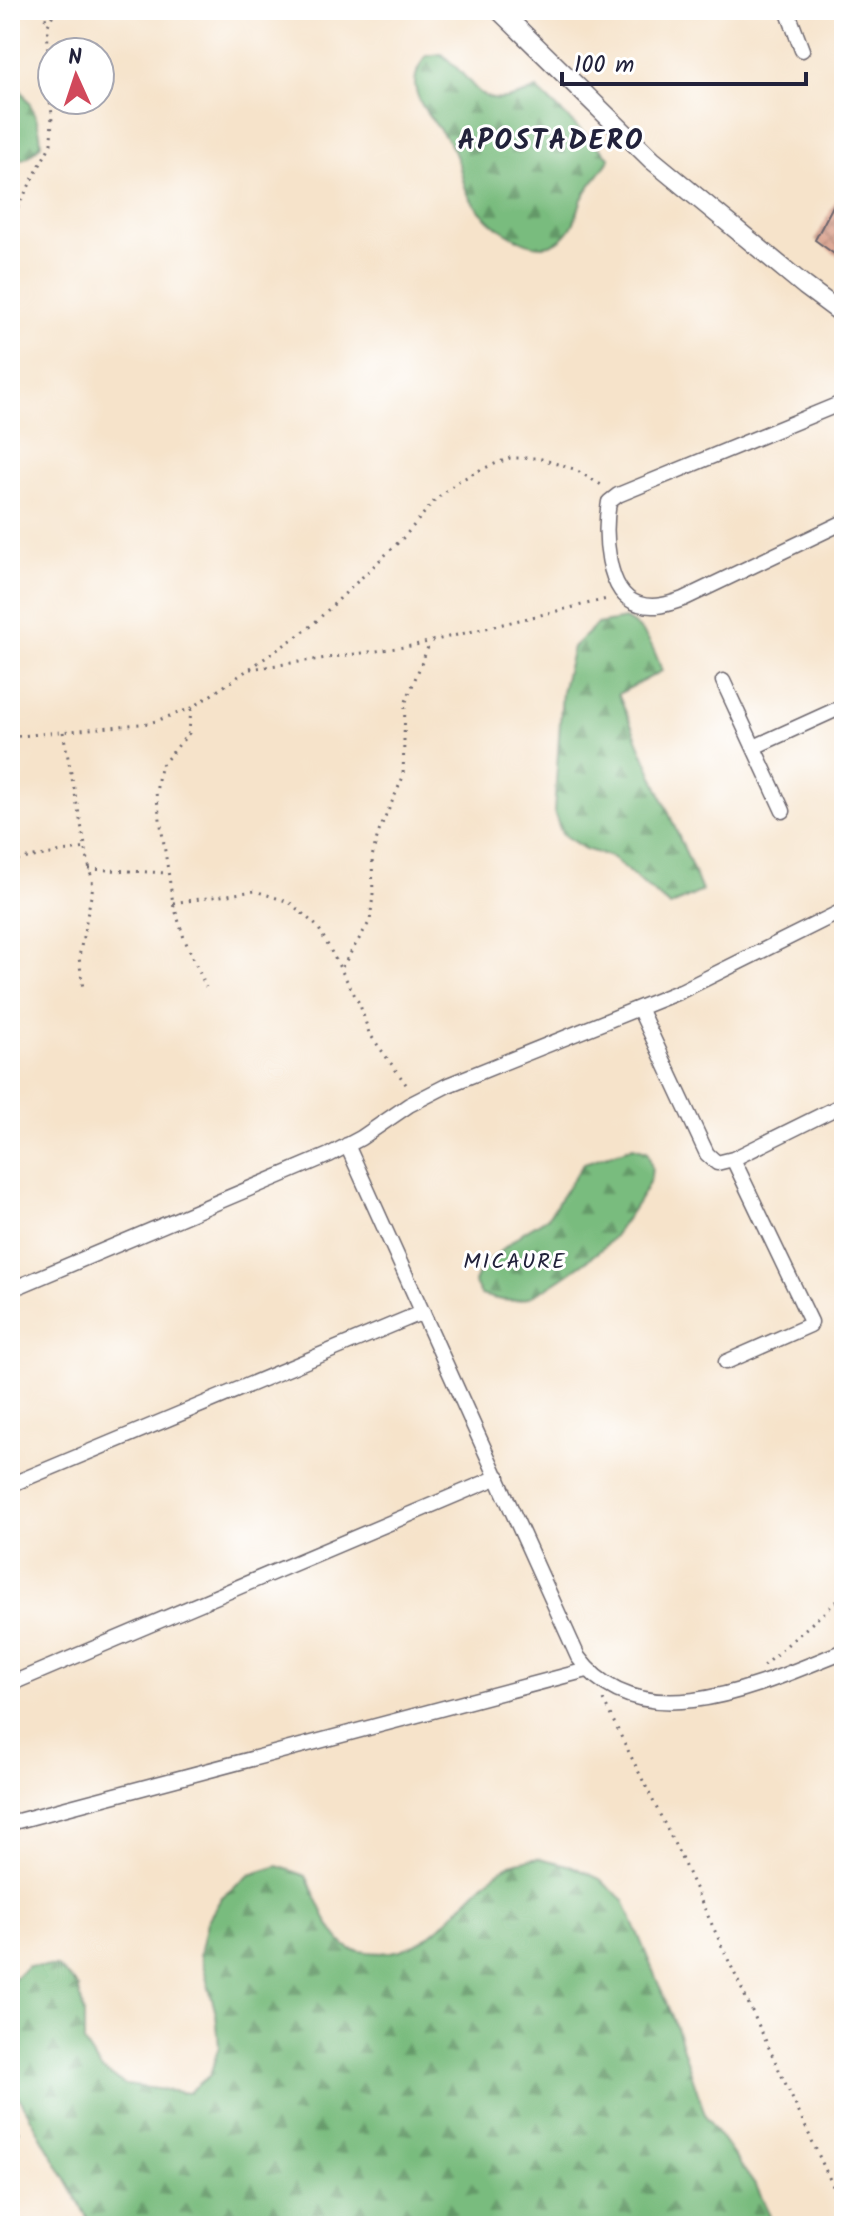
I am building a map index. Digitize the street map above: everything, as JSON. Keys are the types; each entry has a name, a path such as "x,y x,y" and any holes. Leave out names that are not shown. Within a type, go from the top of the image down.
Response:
{"street":[{"path":"499,10 652,160 844,315"},
{"path":"787,10 802,50"},
{"path":"844,402 618,495 609,502 607,546 613,574 625,595 637,604 666,605 844,522"},
{"path":"723,681 783,811"},
{"path":"754,747 844,706"},
{"path":"10,1290 347,1145 418,1100 448,1085 681,991 844,910"},
{"path":"639,1008 707,1154 717,1163 733,1159 844,1104"},
{"path":"347,1145 578,1657 587,1670 604,1685 625,1694 660,1701 703,1700 761,1684 844,1651"},
{"path":"726,1362 811,1322 733,1159"},
{"path":"10,1485 423,1312"},
{"path":"10,1684 498,1477"},
{"path":"10,1823 587,1670"}],"path":[{"path":"10,222 51,144 52,114 47,82 48,25 42,10"},
{"path":"48,25 55,10"},
{"path":"10,737 150,723 192,708 309,628 404,537 435,500 457,482 482,469 510,458 538,458 574,469 618,495"},
{"path":"246,670 430,642 625,595"},
{"path":"341,968 370,921 372,857 378,834 403,777 405,704 430,642"},
{"path":"192,708 189,733 160,767 156,793 173,903 184,938 206,987"},
{"path":"63,732 93,886 79,957 83,989"},
{"path":"10,861 86,848"},
{"path":"89,869 168,873"},
{"path":"173,903 255,891 289,902 318,927 360,1005 369,1033 418,1100"},
{"path":"755,1673 844,1595"},
{"path":"602,1698 677,1849 844,2210"}],"green space":[{"path":"441,54 490,98 501,100 537,89 610,158 582,199 571,228 558,241 543,246 528,244 493,223 472,201 455,153 420,102 415,84 426,56"},
{"path":"10,78 32,108 41,144 28,156 15,160 10,160"},
{"path":"625,619 649,640 662,671 618,694 702,891 670,906 611,857 585,849 562,834 554,812 562,692 573,647 597,624"},
{"path":"633,1147 647,1151 651,1178 607,1244 532,1296 508,1301 481,1295 474,1282 480,1268 522,1233 548,1217 584,1163"},
{"path":"539,1858 572,1866 600,1879 624,1900 673,2019 706,2117 757,2188 769,2213 771,2226 92,2226 10,2081 10,1982 28,1966 57,1967 78,1986 84,2014 84,2043 101,2069 126,2085 188,2093 210,2075 219,2046 216,2014 200,1954 207,1922 222,1897 250,1875 278,1866 306,1876 330,1926 343,1944 354,1950 391,1952 429,1936 491,1877 509,1865"}],"building":[{"path":"844,185 844,261 815,240"}],"district":[{"name":"APOSTADERO","path":"551,141"},
{"name":"MICAURE","path":"515,1262"}]}
